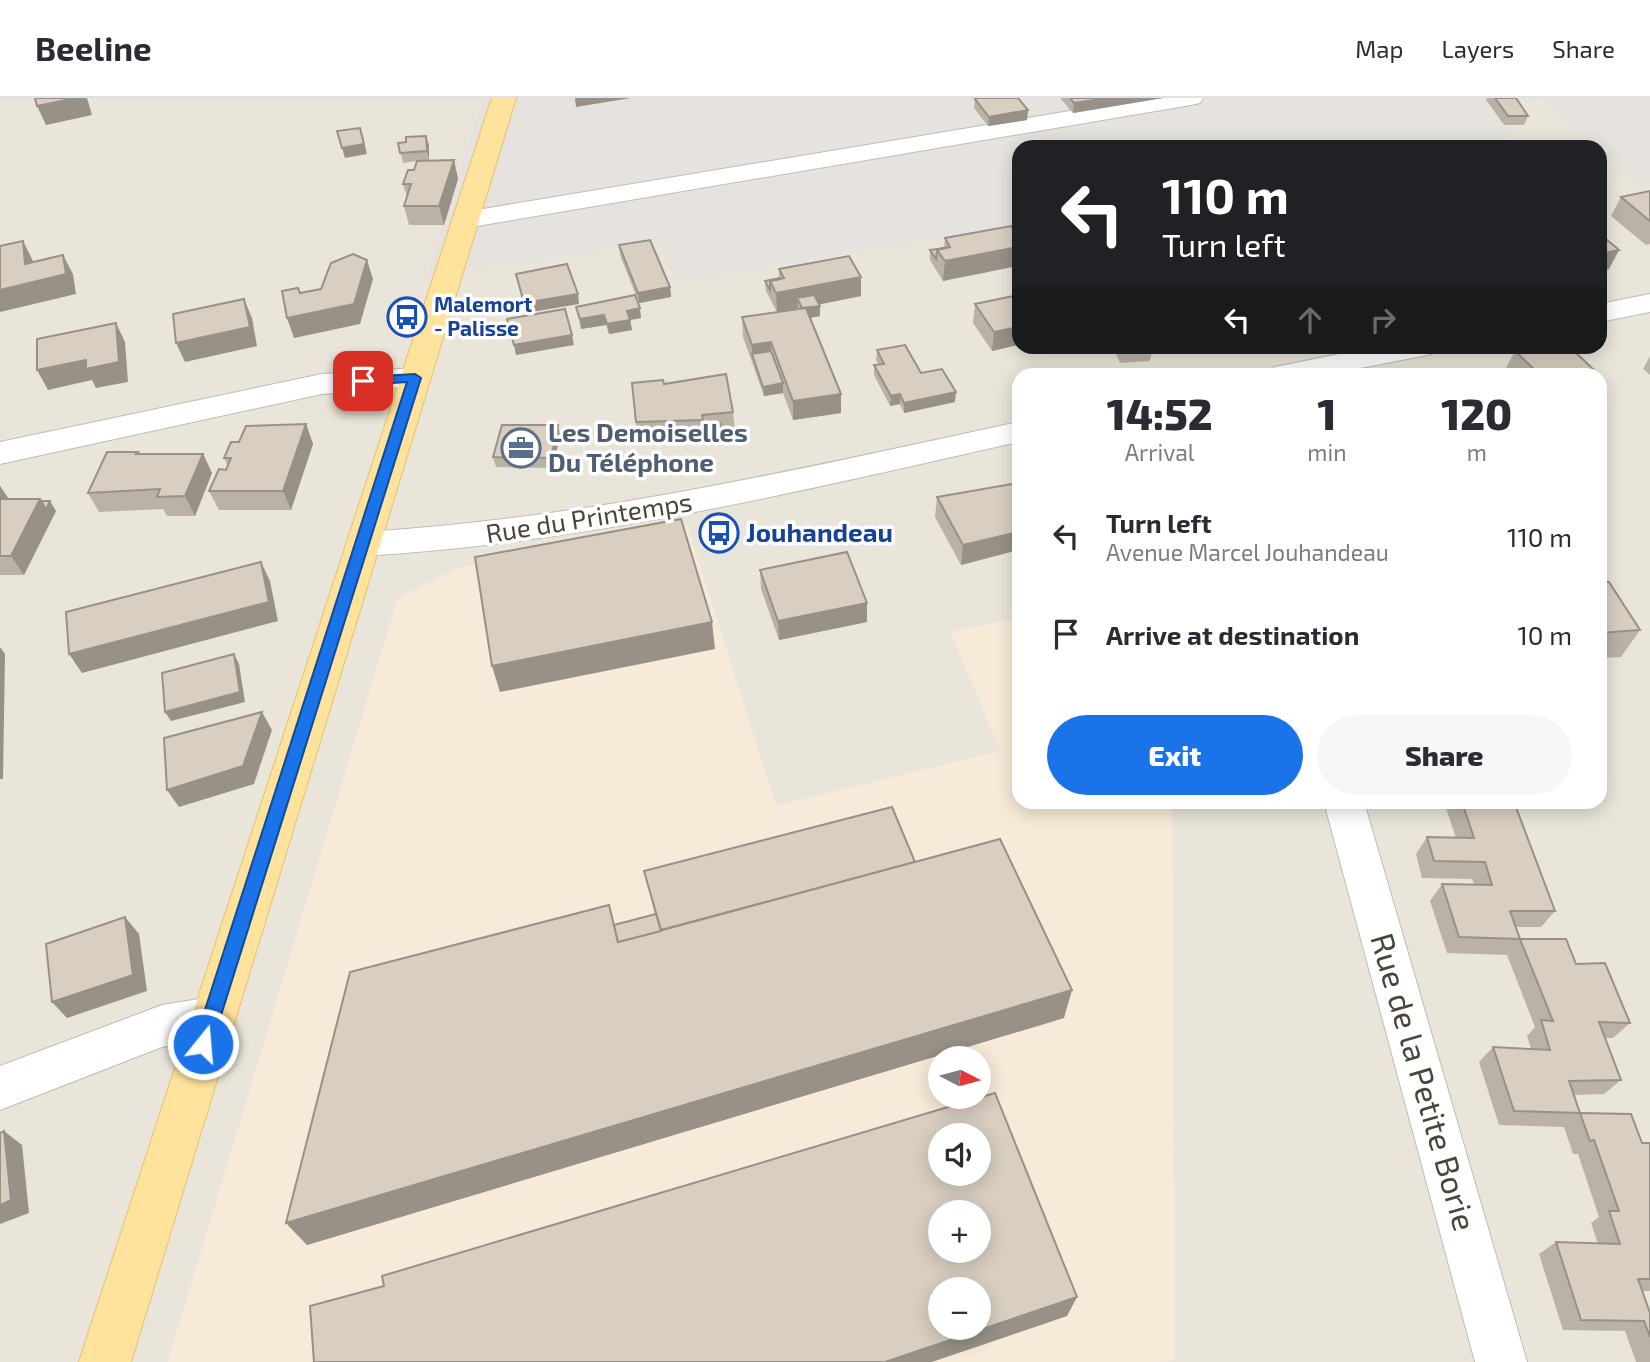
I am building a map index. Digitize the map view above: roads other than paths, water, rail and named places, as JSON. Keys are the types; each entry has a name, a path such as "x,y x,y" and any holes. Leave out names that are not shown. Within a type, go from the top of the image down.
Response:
{"main road":[{"path":"104,1362 504,98"}],"street":[{"path":"465,219 1191,98"},
{"path":"1607,312 1650,303"},
{"path":"1315,368 1386,354"},
{"path":"0,453 322,384 415,378"},
{"name":"Rue du Printemps","path":"363,544 500,534 687,503 1012,433"},
{"name":"Rue de la Petite Borie","path":"1346,809 1501,1362"},
{"path":"0,1088 162,1026 211,1018"}],"place":[{"name":"Malemort - Palisse","path":"407,317"},
{"name":"Les Demoiselles Du Téléphone","path":"521,448"},
{"name":"Jouhandeau","path":"719,533"}]}
